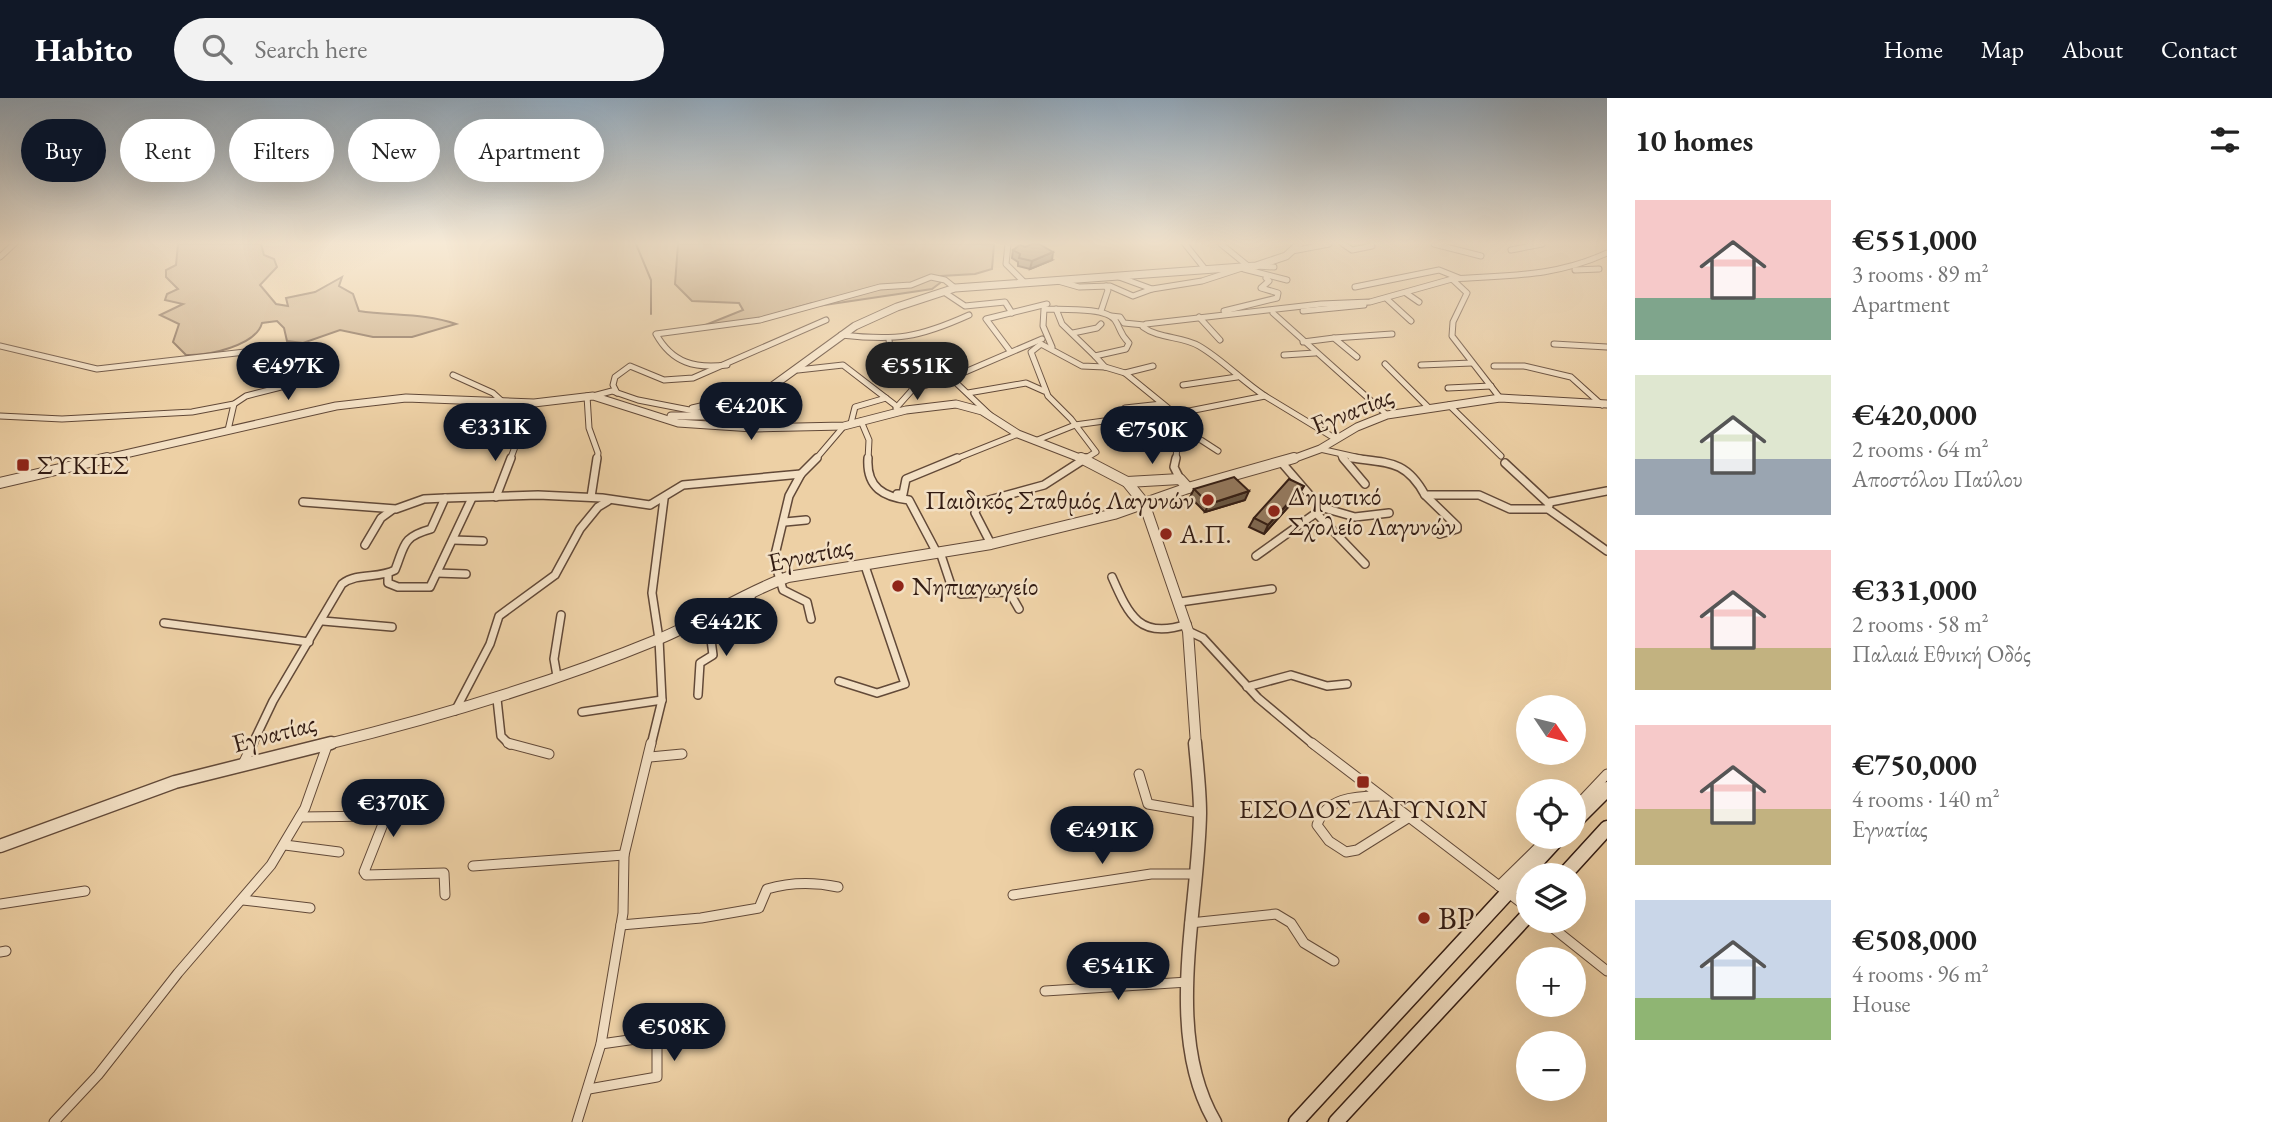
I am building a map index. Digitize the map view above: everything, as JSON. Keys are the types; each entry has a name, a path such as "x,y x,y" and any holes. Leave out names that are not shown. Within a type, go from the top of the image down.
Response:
{"main road":[{"path":"1586,810 1607,789"},
{"path":"1575,863 1607,828"},
{"path":"1296,1122 1502,888 1546,849"},
{"path":"1336,1122 1516,928"}],"street":[{"path":"727,365 702,369 688,366 656,334 760,320 863,292"},
{"path":"653,415 719,416 738,411 798,370 840,335 897,307 944,292 969,315 985,321 1010,351"},
{"path":"1101,311 1107,292"},
{"path":"1122,292 1133,296 1144,292"},
{"path":"1198,317 1277,298 1278,293 1274,292"},
{"path":"1261,313 1308,305 1370,302 1410,292"},
{"path":"1466,292 1450,330 1500,398"},
{"path":"1406,293 1419,302"},
{"path":"1387,299 1411,321"},
{"path":"960,304 1005,302 1013,313"},
{"path":"1124,323 1144,325 1198,317 1354,307 1370,302"},
{"path":"985,321 1051,303 1062,324 1105,367"},
{"path":"1053,348 1046,337 1043,312 1047,308 1101,311 1120,317 1126,326 1117,326"},
{"path":"1273,313 1387,415"},
{"path":"840,335 889,340 938,329 969,315"},
{"path":"1095,356 1126,349 1129,343 1111,316"},
{"path":"1198,317 1220,340"},
{"path":"617,393 613,384 615,377 633,365 655,378 693,378 826,320"},
{"path":"1073,333 1097,328 1101,324"},
{"path":"1144,325 1145,330 1157,336 1181,338 1196,345 1265,396 1336,439"},
{"path":"1303,342 1392,334"},
{"path":"896,409 913,389 951,378 1046,337"},
{"path":"1334,338 1357,357"},
{"path":"889,340 891,354 913,389"},
{"path":"1031,352 1041,344 1053,348 1082,366 1105,367 1125,373 1174,414 1180,449 1174,467 1188,488"},
{"path":"1553,344 1607,346"},
{"path":"1025,345 1031,352 1044,391"},
{"path":"0,346 97,369 244,352 266,360 295,378 289,385 246,396 234,404 192,412 98,418 0,416"},
{"path":"1284,355 1315,353"},
{"path":"1421,365 1472,363"},
{"path":"1385,364 1429,408"},
{"path":"798,370 843,365 896,409"},
{"path":"1125,373 1153,366"},
{"path":"1494,366 1524,366 1570,377 1604,404"},
{"path":"453,376 493,393 504,404"},
{"path":"1183,385 1237,377"},
{"path":"951,378 990,415 1018,434 1083,458 1127,482 1144,503 1180,602 1187,627 1200,813 1190,923 1188,982 1193,1059 1205,1105 1215,1122"},
{"path":"968,393 1026,383 1044,391 1096,452 1044,485 978,503 975,513 991,544"},
{"path":"1448,388 1491,386"},
{"path":"0,483 229,430 378,400 435,398 504,404 544,403 590,396 605,390 719,416"},
{"path":"691,409 769,390"},
{"path":"590,396 666,420 695,425 847,424 896,409 956,404 990,415"},
{"path":"590,396 589,428 598,453 591,497"},
{"path":"1174,414 1265,396"},
{"path":"811,619 807,602 790,597 783,590 774,559 785,522 789,496 801,474 828,448 847,424 855,407 886,398"},
{"name":"Εγνατίας","path":"0,846 175,782 328,742 375,733 497,699 659,639 780,580 991,544 1114,514 1188,488 1282,463 1320,449 1387,415 1500,398 1604,404"},
{"path":"229,430 234,404"},
{"path":"1125,408 1162,404"},
{"path":"1449,405 1501,456"},
{"path":"1035,442 1075,425 1099,420 1106,423 1110,431"},
{"path":"860,421 869,440 867,468 879,492 886,498 903,496 913,504 939,553 951,585 961,594 1005,592 1011,595 1019,608"},
{"path":"1179,433 1201,440 1218,450"},
{"path":"903,496 906,479 1018,434"},
{"path":"496,497 518,439"},
{"path":"1320,449 1340,455 1387,461 1406,468 1425,495 1457,526 1457,529 1440,534"},
{"path":"1340,455 1365,484"},
{"path":"1282,463 1365,564"},
{"path":"1505,463 1548,506 1607,551"},
{"path":"577,1122 601,1044 621,925 624,855 662,700 659,639 652,593 664,499 669,491 683,485 801,474"},
{"path":"1127,482 1180,479"},
{"path":"1425,495 1479,495 1510,509 1548,506 1577,495 1607,491"},
{"path":"365,545 381,518 396,509 424,499 591,497 650,505 664,499"},
{"path":"445,498 431,529 410,534 403,541 398,563 388,575 388,583 424,589 430,587 471,498"},
{"path":"455,711 490,644 499,615 555,575 580,529 598,507 609,501"},
{"path":"303,502 396,509"},
{"path":"1256,556 1318,510 1355,517 1389,513"},
{"path":"785,522 806,520"},
{"path":"453,540 484,541"},
{"path":"839,681 877,693 905,684 864,566"},
{"path":"437,573 466,574"},
{"path":"243,764 273,701 345,581 358,575 388,575"},
{"path":"1112,577 1128,614 1139,624 1151,630 1171,631 1187,627 1203,638 1247,687 1379,796 1516,899"},
{"path":"1180,602 1272,589"},
{"path":"750,593 758,624"},
{"path":"557,676 554,659 561,615"},
{"path":"698,695 700,663 713,654 708,617"},
{"path":"323,621 391,627"},
{"path":"164,622 309,642"},
{"path":"1247,687 1291,675 1327,686 1347,684"},
{"path":"497,699 501,736 509,745 549,754"},
{"path":"582,712 662,700"},
{"path":"54,1122 100,1076 164,989 243,900 285,845 300,817 328,742"},
{"path":"650,757 682,754"},
{"path":"1139,774 1148,804 1200,813"},
{"path":"1586,796 1607,774"},
{"path":"1379,796 1363,796 1333,803 1318,817 1317,825 1329,841 1346,852 1357,850 1408,818"},
{"path":"300,817 380,816 383,824 364,872 366,875 444,873 445,895"},
{"path":"285,845 339,852"},
{"path":"1502,888 1538,849"},
{"path":"473,866 624,855"},
{"path":"1013,895 1151,874 1194,874"},
{"path":"621,925 701,918 759,908 767,889 778,885 814,881 838,887"},
{"path":"0,904 85,891"},
{"path":"243,900 310,908"},
{"path":"1190,923 1276,914 1292,923 1304,943 1334,961"},
{"path":"1559,933 1607,971"},
{"path":"1045,991 1188,982"},
{"path":"589,1089 657,1077 657,1042 643,1038 601,1044"}],"shaded area":[{"path":"172,292 266,292 276,304 288,306 286,298 315,292 349,292 353,294 359,311 420,316 456,324 412,337 373,337 340,330 303,343 287,341 284,328 277,321 262,323 251,338 230,348 206,354 186,355 173,342 179,324 160,315 183,304 165,300 167,294"},
{"path":"683,292 913,292 818,306 812,303 757,319 698,328 743,310 739,303 692,301"}],"building":[{"path":"1234,477 1249,491 1209,504 1194,489"},
{"name":"Δημοτικό Σχολείο Λαγυνών","path":"1289,479 1304,486 1268,525 1254,518"}],"waterway":[{"path":"651,292 651,314"}],"place":[{"name":"ΣΥΚΙΕΣ","path":"23,465"},
{"name":"Παιδικός Σταθμός Λαγυνών","path":"1208,500"},
{"name":"Δημοτικό Σχολείο Λαγυνών","path":"1274,511"},
{"name":"Α.Π.","path":"1166,534"},
{"name":"Νηπιαγωγείο","path":"898,586"},
{"name":"ΕΙΣΟΔΟΣ ΛΑΓΥΝΩΝ","path":"1363,782"},
{"name":"BP","path":"1424,918"}]}
